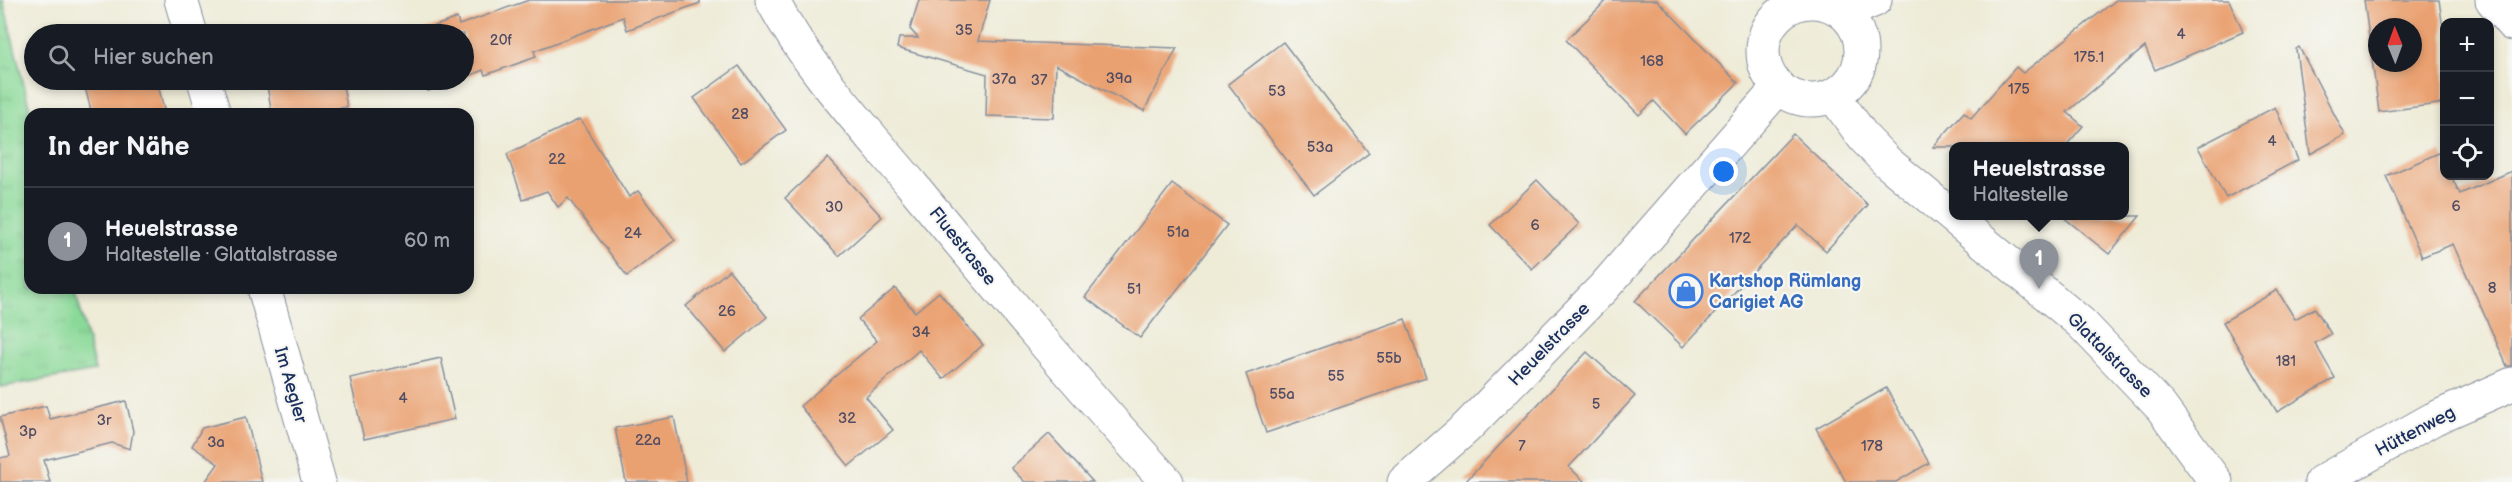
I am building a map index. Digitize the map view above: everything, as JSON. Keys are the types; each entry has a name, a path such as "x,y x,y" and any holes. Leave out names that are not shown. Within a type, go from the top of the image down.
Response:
{"street":[{"path":"181,0 188,24"},
{"name":"Fluestrasse","path":"772,0 783,21 813,64 993,284 1167,482"},
{"path":"1844,13 1875,0"},
{"path":"2492,0 2512,24"},
{"path":"1815,1 1830,4 1844,13 1855,26 1861,42 1861,56 1850,82 1833,95 1823,99 1807,100 1792,96 1779,87 1764,66 1762,52 1770,8 1787,8 1799,3 1815,1"},
{"name":"Heuelstrasse","path":"1404,482 1466,428 1604,287 1779,87"},
{"path":"207,90 212,108"},
{"name":"Glattalstrasse","path":"1833,95 1864,138 1887,162 1949,213"},
{"name":"Glattalstrasse","path":"1957,220 2081,323 2161,407 2216,482"},
{"name":"Im Aegler","path":"266,294 319,482"},
{"name":"Hüttenweg","path":"2321,482 2433,419 2512,384"}],"green space":[{"path":"0,0 3,0 30,108 24,108 24,294 76,294 95,371 0,387"}],"building":[{"path":"529,0 700,0 700,3 627,30 623,17 534,51 536,57 485,75 483,70 474,74 474,24 462,24"},
{"path":"919,0 990,0 978,41 1177,48 1144,111 1056,65 1054,118 986,116 987,74 897,48 899,38 918,38 910,29"},
{"path":"1607,0 1657,0 1738,83 1685,134 1654,101 1639,115 1566,40"},
{"path":"2116,0 2229,0 2243,32 2155,70 2145,47 2067,112 2083,126 2069,142 1949,142 1949,147 1933,147 1964,112 1971,118 2016,67 2023,73"},
{"path":"2364,0 2439,0 2442,18 2440,104 2379,112 2374,72 2422,72 2422,18 2368,18 2368,30"},
{"path":"457,18 459,24 440,24"},
{"path":"1283,42 1369,153 1314,195 1228,84"},
{"path":"2299,47 2345,135 2310,154 2296,49"},
{"path":"739,66 786,130 741,163 694,98"},
{"path":"86,90 159,90 164,108 90,108"},
{"path":"268,90 344,90 347,107 341,108 271,108"},
{"path":"2275,107 2298,160 2226,198 2198,147"},
{"path":"580,119 629,197 638,191 675,240 627,276 568,198 558,207 547,191 523,200 507,154"},
{"path":"1793,134 1868,205 1826,251 1798,225 1683,347 1635,301"},
{"path":"2440,152 2440,180 2453,180 2460,194 2512,171 2512,366 2507,366 2453,244 2422,257 2386,176"},
{"path":"828,158 882,217 839,256 785,198"},
{"path":"1537,180 1579,224 1532,269 1490,225"},
{"path":"1172,184 1227,225 1140,338 1085,297"},
{"path":"2129,216 2140,216 2109,254 2067,220 2129,220"},
{"path":"729,270 767,317 725,352 686,306"},
{"path":"895,288 915,312 939,292 983,345 943,379 919,350 866,397 893,430 849,466 800,406 877,341 858,319"},
{"path":"2277,290 2295,319 2315,308 2331,334 2315,343 2335,378 2277,412 2223,322"},
{"path":"1405,319 1426,378 1266,433 1246,374"},
{"path":"1587,352 1635,396 1569,467 1585,482 1465,482"},
{"path":"441,358 455,419 364,439 350,378"},
{"path":"1886,388 1929,463 1896,482 1846,482 1816,428"},
{"path":"126,401 133,431 130,449 112,443 44,460 50,482 0,482 0,458 10,456 0,417 46,406 50,419"},
{"path":"246,417 262,482 205,482 218,464 192,446 202,428"},
{"path":"674,417 687,482 626,482 615,428"},
{"path":"1049,434 1093,482 1025,482 1011,468"}],"place":[{"name":"Heuelstrasse","path":"2039,289"},
{"name":"Kartshop Rümlang Carigiet AG","path":"1686,291"}]}
